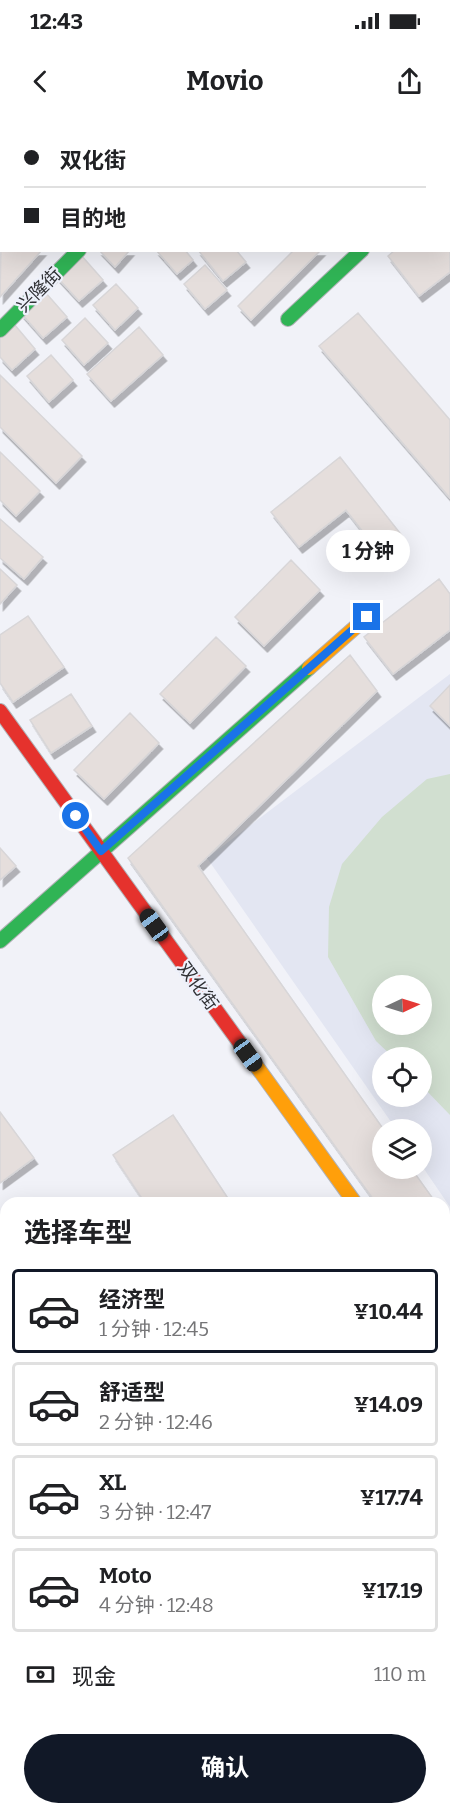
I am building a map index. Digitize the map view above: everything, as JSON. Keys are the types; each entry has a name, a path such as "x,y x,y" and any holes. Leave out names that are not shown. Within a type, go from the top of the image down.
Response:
{"street":[{"name":"兴隆街","path":"0,330 77,252"},
{"path":"288,319 360,252"},
{"path":"0,941 367,617"},
{"name":"双化街","path":"0,711 351,1197"}],"shaded area":[{"path":"450,674 450,1197 443,1197 431,1179 432,1119 389,1119 381,1107 432,1107 432,1047 372,1047 372,1095 207,858"}],"green space":[{"path":"450,774 450,1115 432,1096 432,1047 382,1047 373,1035 432,1035 432,975 372,975 372,1034 328,957 329,907 342,864 382,817 427,779"}],"building":[{"path":"1,252 40,252 0,297"},
{"path":"101,252 128,252 115,267"},
{"path":"158,252 187,252 193,260 177,274"},
{"path":"200,252 238,252 246,262 223,281"},
{"path":"292,252 319,252 251,320 238,306"},
{"path":"393,252 450,252 450,272 419,296 388,256"},
{"path":"81,255 103,280 79,301 57,277"},
{"path":"205,265 227,290 205,309 184,284"},
{"path":"116,284 138,308 115,330 93,305"},
{"path":"45,292 67,317 43,338 21,313"},
{"path":"358,313 450,420 450,498 319,346"},
{"path":"85,318 108,343 84,365 62,340"},
{"path":"14,324 35,349 12,370 0,357 0,336"},
{"path":"139,327 163,355 111,401 87,374"},
{"path":"51,355 73,380 49,402 27,376"},
{"path":"0,375 82,456 56,483 0,427"},
{"path":"0,452 40,491 16,516 0,500"},
{"path":"340,457 403,537 381,555 346,510 299,547 271,512"},
{"path":"0,519 43,557 24,579 0,558"},
{"path":"291,560 320,590 264,646 235,617"},
{"path":"0,569 17,585 0,604"},
{"path":"439,579 450,594 450,630 393,674 364,637"},
{"path":"28,616 64,667 13,702 0,683 0,635"},
{"path":"216,637 246,666 190,723 160,694"},
{"path":"350,655 377,691 198,866 376,1119 372,1119 372,1179 419,1179 432,1197 372,1197 128,858"},
{"path":"450,685 450,726 430,706"},
{"path":"71,694 92,726 51,753 30,720"},
{"path":"130,713 159,743 104,799 74,770"},
{"path":"0,848 16,866 0,880"},
{"path":"0,1112 34,1158 0,1183"},
{"path":"173,1115 227,1197 141,1197 113,1155"}],"traffic: fast":[{"path":"0,330 77,252"},
{"path":"288,319 360,252"},
{"path":"0,941 309,668"}],"traffic: slow":[{"path":"309,668 367,617"},
{"path":"242,1046 351,1197"}],"traffic: jam":[{"path":"0,711 242,1046"}],"route":[{"path":"76,816 101,851 367,617"}]}
